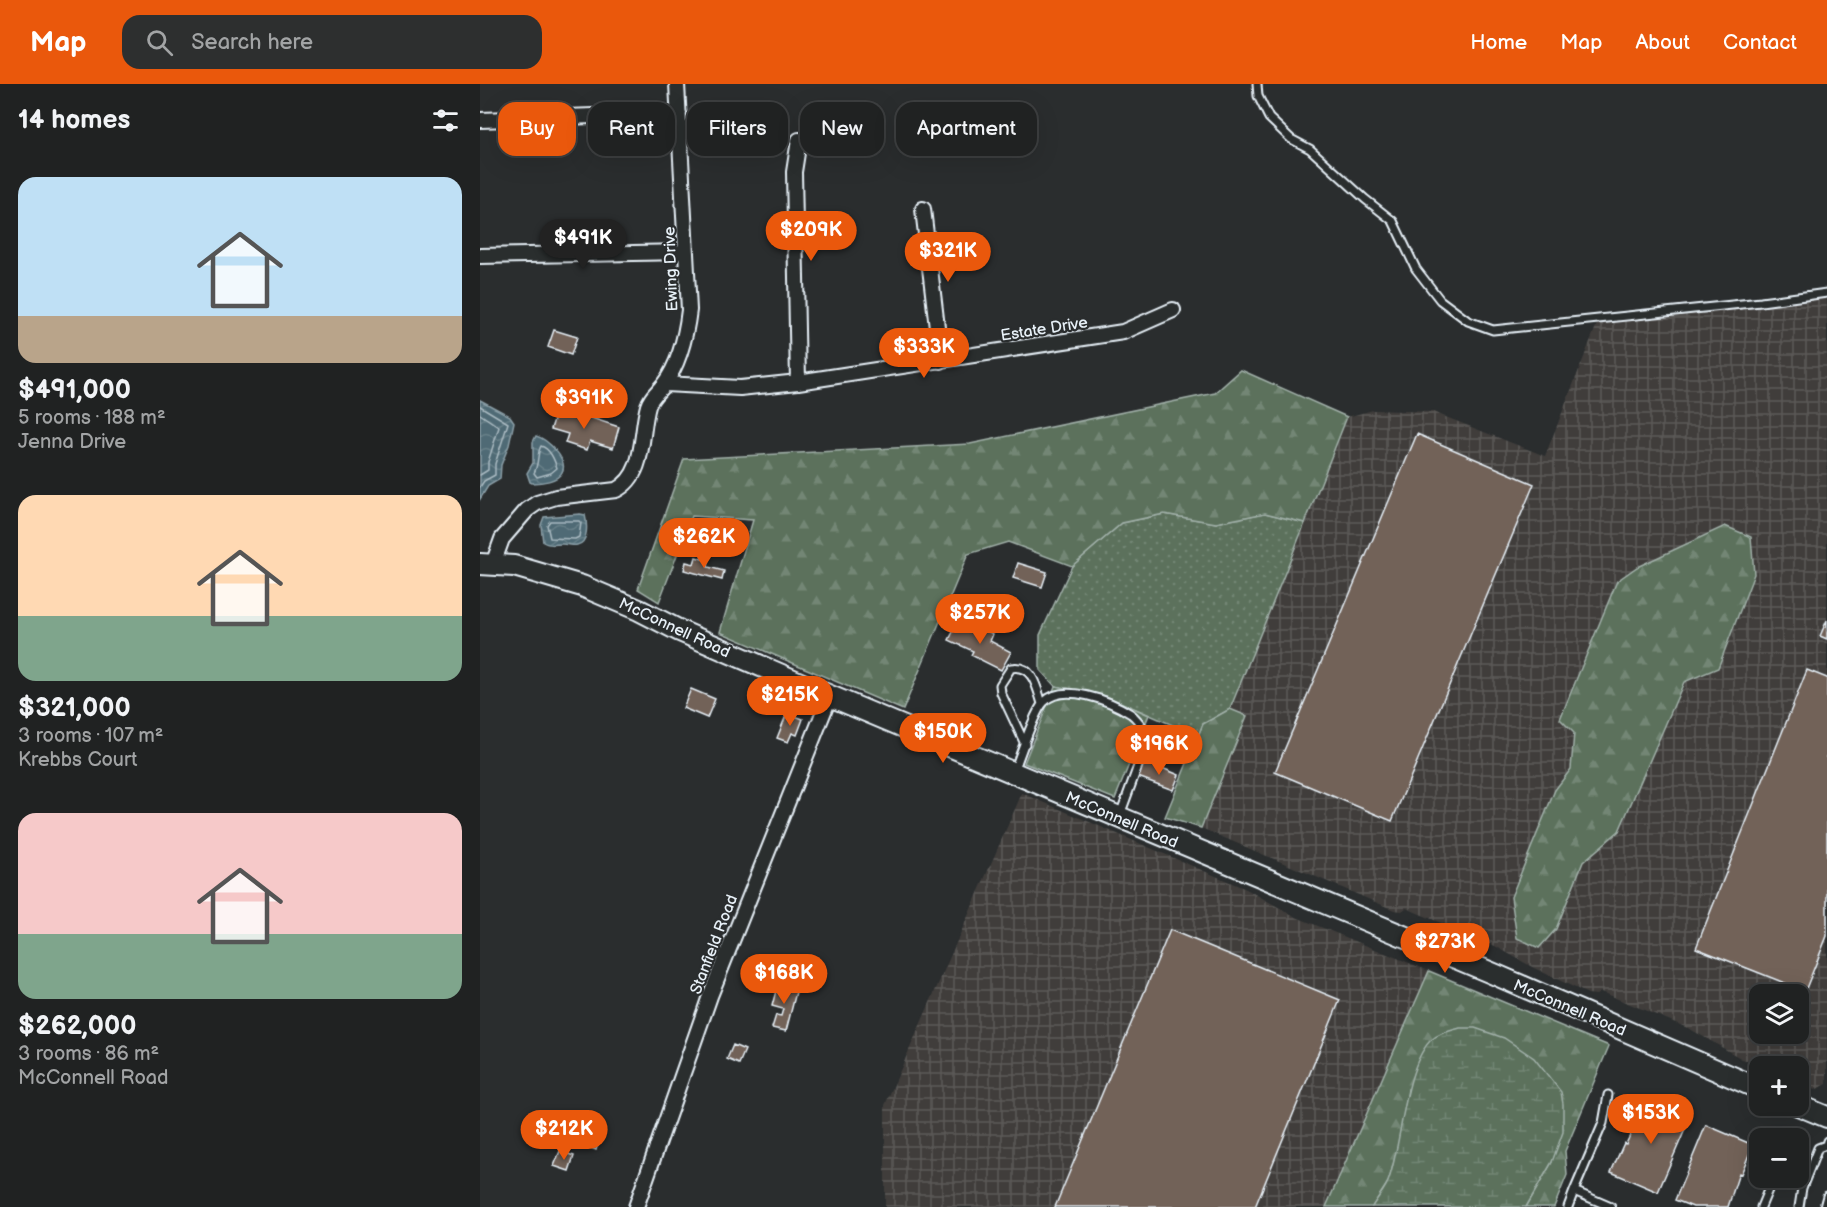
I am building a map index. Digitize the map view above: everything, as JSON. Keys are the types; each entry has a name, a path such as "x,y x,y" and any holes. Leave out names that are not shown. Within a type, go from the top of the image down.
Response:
{"street":[{"name":"Ewing Drive","path":"486,564 502,539 527,510 537,503 556,497 616,490 624,486 639,462 648,406 664,384 682,350 687,330 689,310 677,84"},
{"path":"480,120 679,113"},
{"path":"798,382 794,172 800,140"},
{"path":"923,209 941,361"},
{"path":"480,256 686,252"},
{"name":"Estate Drive","path":"664,384 740,388 798,382 1123,332 1173,310"},
{"name":"McConnell Road","path":"486,564 514,566 582,586 830,696 1494,974 1749,1084"},
{"name":"Stanfield Road","path":"636,1207 710,996 830,696"},
{"path":"1809,1110 1827,1118"}],"lane":[{"path":"1257,84 1258,96 1269,118 1291,139 1310,149 1365,199 1393,220 1416,269 1440,300 1468,321 1493,330 1761,303 1827,293"},
{"path":"1024,744 1000,693 1000,685 1011,668 1018,667 1027,671 1033,678 1042,704"},
{"path":"1013,773 1042,704 1052,694 1073,693 1092,697 1133,716 1149,736 1119,818"},
{"path":"1568,1207 1602,1124 1608,1095"},
{"path":"1799,1207 1802,1188 1818,1148 1827,1144"},
{"path":"1761,1207 1769,1188"},
{"path":"1574,1191 1611,1207"},
{"path":"1824,1207 1827,1196"}],"shaded area":[{"path":"1827,298 1827,1084 1815,1090 1809,1087 1809,1056 1749,1056 1749,1062 1690,1029 1601,992 1596,995 1588,994 1495,946 1406,908 1402,911 1394,910 1201,828 1247,716 1230,709 1347,417 1373,410 1433,412 1545,456 1597,324"},
{"path":"1022,793 1246,889 1296,917 1429,971 1326,1207 885,1207 885,1105"}],"green space":[{"path":"1241,370 1347,417 1305,523 1265,513 1216,523 1164,514 1122,523 1072,566 1008,542 968,554 903,710 720,632 753,520 692,516 659,602 638,589 684,459 970,444 1215,393"},
{"path":"1265,513 1305,523 1230,709 1203,724 1198,736 1106,696 1055,686 1040,670 1040,635 1072,566 1122,523 1164,514 1216,523"},
{"path":"1725,526 1751,537 1754,574 1718,668 1684,682 1619,831 1583,862 1556,929 1539,948 1517,938 1511,897 1555,790 1571,769 1574,733 1560,719 1617,581 1637,567"},
{"path":"1055,686 1106,696 1149,715 1115,799 1024,763"},
{"path":"1230,709 1247,716 1201,828 1165,817 1203,724"},
{"path":"1429,971 1609,1046 1565,1151 1567,1175 1554,1207 1526,1207 1552,1162 1408,1089 1401,1134 1389,1181 1372,1207 1326,1207"},
{"path":"1460,1028 1475,1028 1504,1038 1534,1058 1561,1092 1563,1132 1552,1162 1526,1207 1372,1207 1389,1179 1409,1087 1421,1053 1433,1038"}],"water":[{"path":"480,400 510,416 514,422 509,445 501,465 500,479 488,486 480,499"},
{"path":"536,436 546,441 556,451 563,467 560,475 553,479 532,483 527,473 533,463 533,442"},
{"path":"585,515 587,527 584,541 575,545 552,545 543,542 541,525 544,517"}],"building":[{"path":"554,330 577,337 571,355 548,347"},
{"path":"558,407 619,427 613,448 590,441 587,450 565,443 568,434 551,429"},
{"path":"1417,434 1534,484 1392,821 1275,772"},
{"path":"696,557 709,561 708,567 724,571 722,580 684,570 686,562 694,564"},
{"path":"1018,563 1047,572 1042,587 1013,578"},
{"path":"960,618 967,622 964,627 978,634 981,628 993,634 990,641 1011,652 1001,670 971,655 973,651 949,640"},
{"path":"1827,620 1827,639 1820,636"},
{"path":"1807,670 1827,678 1827,936 1808,984 1787,984 1696,948"},
{"path":"691,689 715,699 707,718 683,708"},
{"path":"787,713 803,719 797,735 792,733 788,742 777,738"},
{"path":"1145,761 1179,775 1173,790 1138,777"},
{"path":"1170,930 1340,1000 1255,1207 1055,1207"},
{"path":"778,983 797,988 786,1031 772,1028 776,1015 781,1016 783,1009 772,1006"},
{"path":"733,1045 745,1050 739,1064 727,1059"},
{"path":"1643,1098 1690,1118 1658,1192 1611,1172 1633,1129 1630,1127"},
{"path":"570,1123 601,1135 596,1150 565,1137"},
{"path":"1706,1125 1749,1143 1749,1155 1741,1174 1739,1173 1728,1207 1693,1207 1675,1200"},
{"path":"560,1151 574,1156 569,1171 554,1166"}]}
